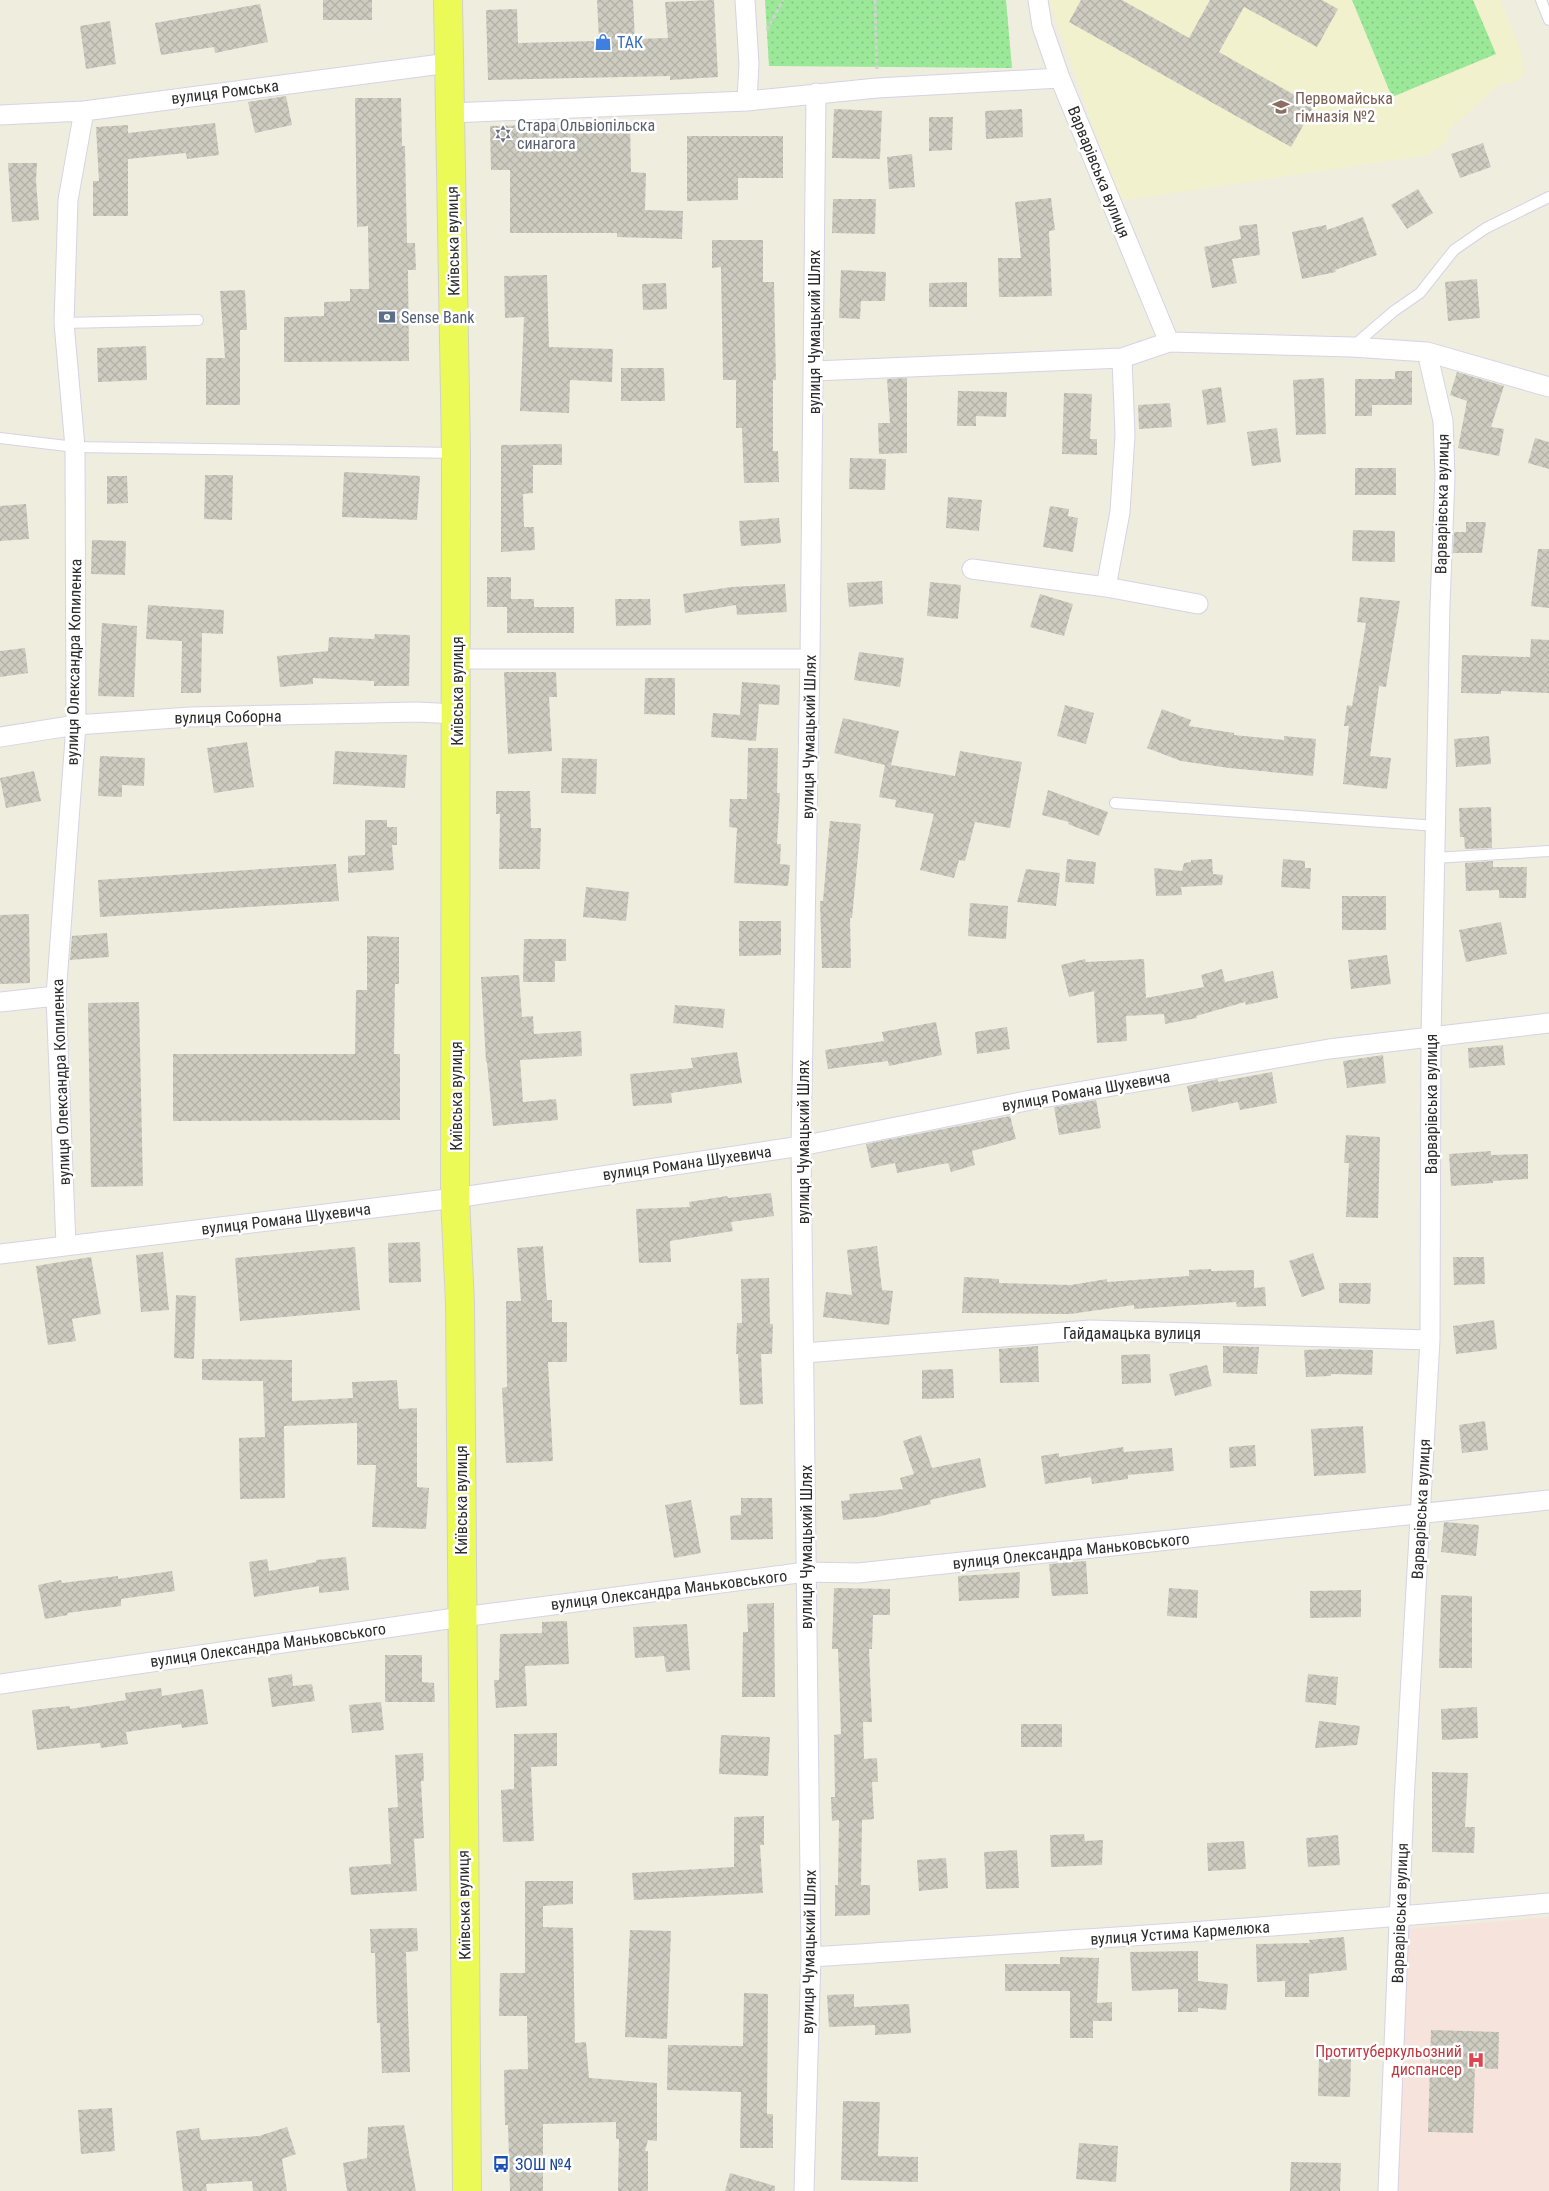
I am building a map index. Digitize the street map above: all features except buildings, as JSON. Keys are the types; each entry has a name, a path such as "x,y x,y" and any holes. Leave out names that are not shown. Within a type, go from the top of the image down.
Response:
{"main road":[{"name":"Київська вулиця","path":"448,0 456,453 455,1198 460,1303 467,2191"}],"street":[{"path":"745,0 749,64 747,101"},
{"name":"Варварівська вулиця","path":"1038,0 1042,26 1060,78 1169,342"},
{"name":"вулиця Ромська","path":"0,114 84,111 449,63"},
{"path":"451,113 747,101 877,88 1060,78"},
{"name":"вулиця Чумацький Шлях","path":"804,2191 811,1957 801,1146 810,659 816,94"},
{"name":"вулиця Олександра Копиленка","path":"66,1245 56,996 76,725 75,447 64,323 68,200 84,111"},
{"path":"814,371 1122,358 1169,342 1352,347 1427,352 1549,387"},
{"name":"Варварівська вулиця","path":"1388,2191 1404,1802 1430,1340 1431,1038 1434,858 1437,826 1440,605 1445,476 1443,421 1427,352"},
{"path":"1106,587 1120,512 1125,435 1122,358"},
{"path":"972,569 1106,587 1198,604"},
{"path":"457,659 810,659"},
{"name":"вулиця Соборна","path":"0,737 76,725 190,717 417,712 457,714"},
{"path":"0,1002 56,996"},
{"name":"вулиця Романа Шухевича","path":"0,1254 455,1198 801,1146 1098,1088 1329,1049 1431,1038 1549,1022"},
{"name":"Гайдамацька вулиця","path":"805,1353 1090,1330 1430,1340"},
{"name":"вулиця Олександра Маньковського","path":"0,1684 462,1617 806,1572 858,1573 1549,1500"},
{"name":"вулиця Устима Кармелюка","path":"811,1957 1400,1917 1549,1903"}],"lane":[{"path":"1541,0 1549,20"},
{"path":"1352,347 1394,311 1420,293 1454,250 1486,228 1549,197"},
{"path":"64,323 198,320"},
{"path":"0,438 75,447 456,453"},
{"path":"1114,803 1437,826"},
{"path":"1434,858 1549,851"}],"path":[{"path":"876,0 877,88"}],"shaded area":[{"name":"Первомайська гімназія №2","path":"1049,0 1500,0 1518,43 1523,63 1523,75 1513,83 1501,83 1448,131 1450,139 1429,155 1119,201"},
{"name":"Протитуберкульозний диспансер","path":"1549,1917 1549,2191 1398,2191 1408,1929"}],"green space":[{"path":"765,0 1006,0 1012,68 769,66"},
{"path":"1352,0 1473,0 1496,54 1392,97"}],"place":[{"name":"ТАК","path":"603,42"},
{"name":"Первомайська гімназія №2","path":"1281,107"},
{"name":"Стара Ольвіопільска синагога","path":"503,134"},
{"name":"Sense Bank","path":"387,317"},
{"name":"Протитуберкульозний диспансер","path":"1476,2060"},
{"name":"ЗОШ №4","path":"501,2164"}]}
